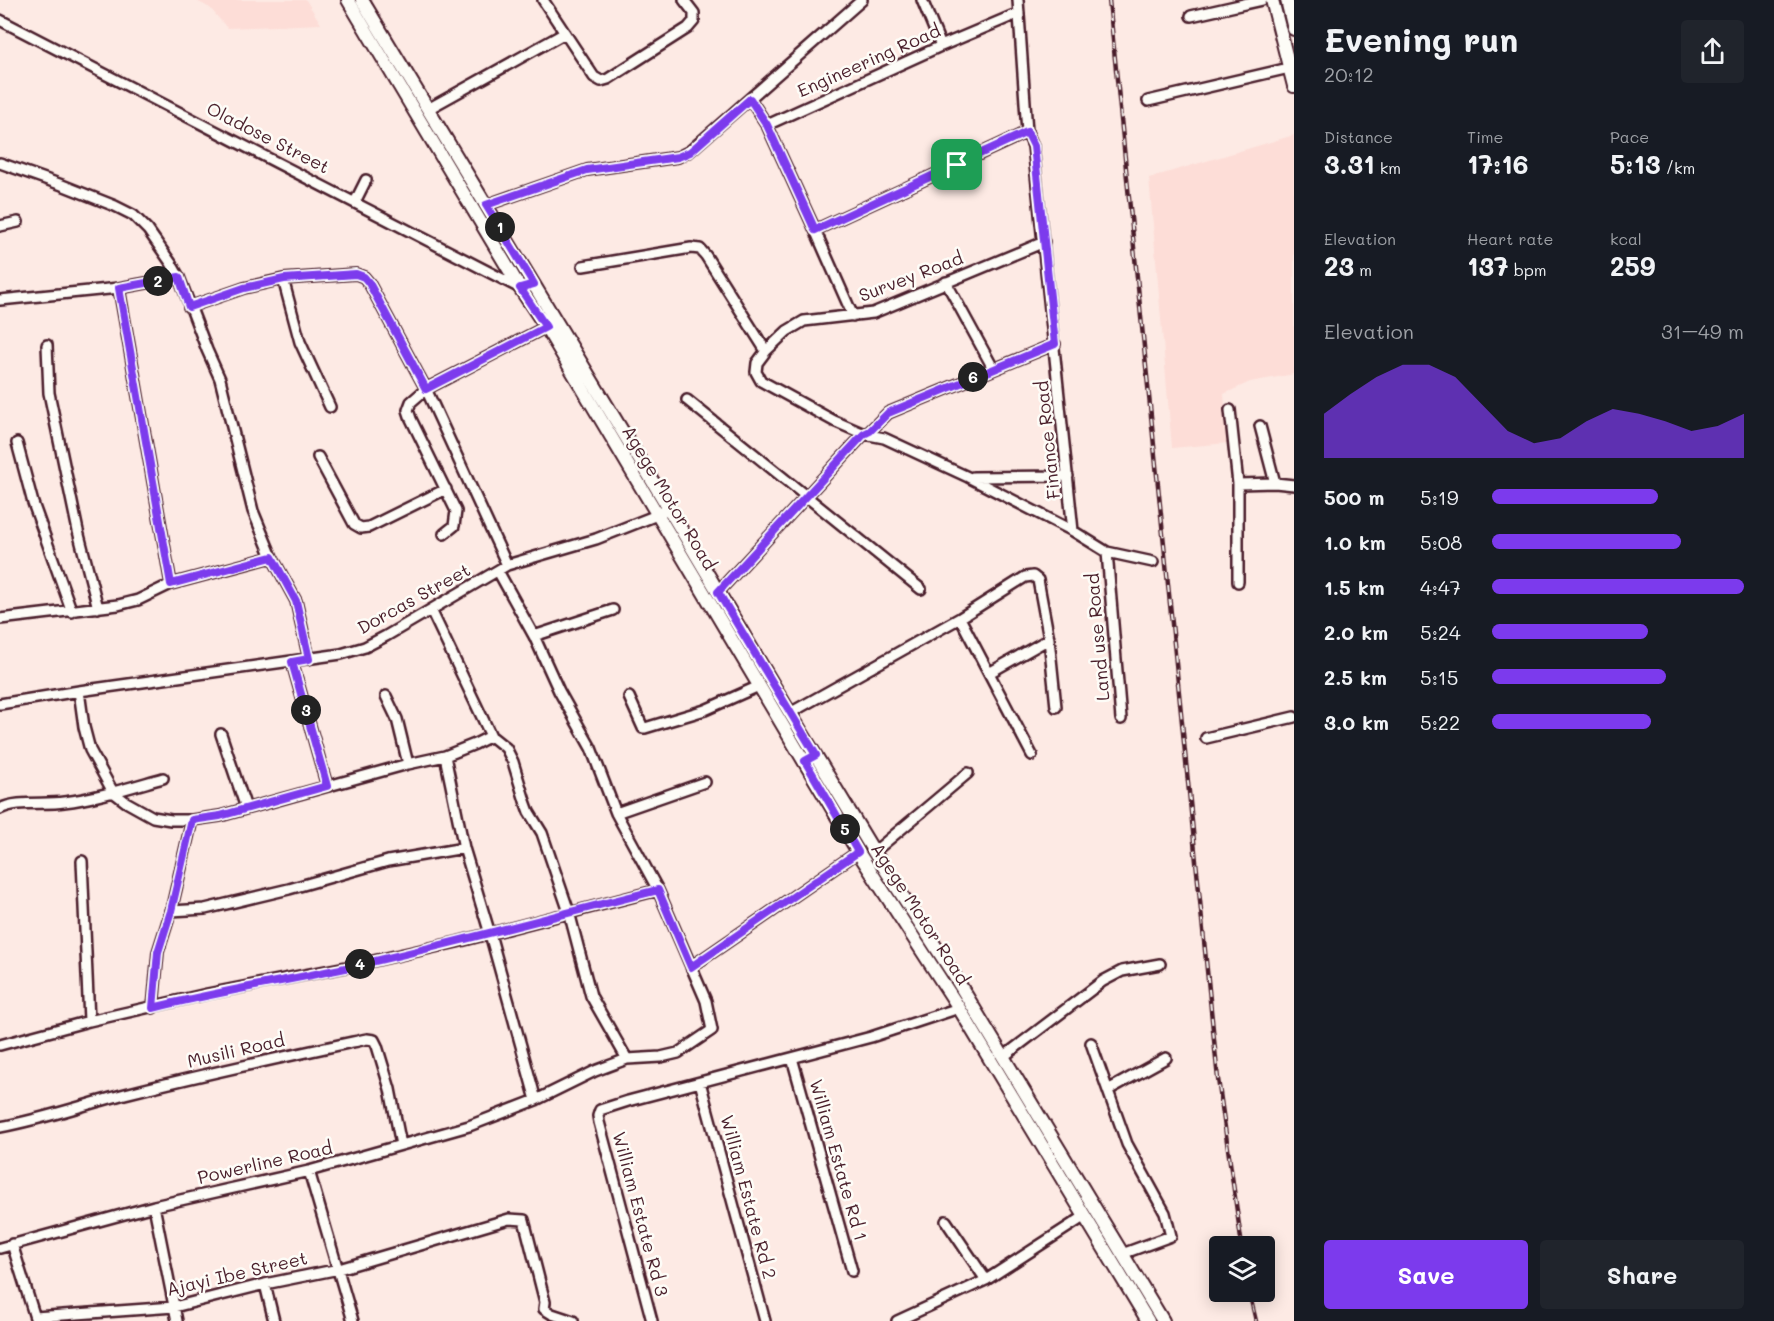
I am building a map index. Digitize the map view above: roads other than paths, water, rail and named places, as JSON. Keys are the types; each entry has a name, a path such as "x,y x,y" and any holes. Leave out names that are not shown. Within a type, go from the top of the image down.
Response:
{"main road":[{"name":"Agege Motor Road","path":"348,0 759,686 856,822 952,972 1163,1321"},
{"name":"Agege Motor Road","path":"362,0 790,713 810,758 858,852 958,1008 1148,1321"},
{"path":"1272,0 1294,86"},
{"path":"1288,1 1294,29"},
{"path":"845,828 856,822"}],"street":[{"path":"543,0 594,77 601,81 608,79 688,28 694,21 694,13 684,0"},
{"path":"486,205 587,170 678,157 690,152 862,0"},
{"path":"922,0 941,46"},
{"name":"Finance Road","path":"1018,0 1027,132 1034,146 1073,531"},
{"path":"1191,16 1262,0"},
{"name":"Engineering Road","path":"767,125 1019,13"},
{"name":"Oladose Street","path":"0,20 520,288"},
{"path":"429,109 565,33"},
{"path":"1148,101 1289,68"},
{"path":"750,99 767,125 853,316"},
{"path":"815,230 1027,132"},
{"path":"0,164 62,185 133,215 148,230 171,263 179,277 189,307 220,379 253,511 272,557 296,601 309,659"},
{"path":"356,202 366,180"},
{"path":"0,226 18,222"},
{"name":"Survey Road","path":"766,351 787,332 804,321 873,313 1044,242"},
{"path":"583,266 691,248 700,249 766,351 758,363 756,372 762,381 834,421 864,434"},
{"path":"189,307 244,288 284,279 356,274 364,277 369,283 426,389 559,691 591,748 616,813 658,890 691,967 858,852"},
{"path":"0,300 119,288 179,277"},
{"path":"284,279 300,342 330,407"},
{"path":"946,282 993,368"},
{"path":"520,288 534,284"},
{"path":"119,288 171,584"},
{"path":"444,534 454,526 456,511 408,410 411,402 426,389 546,327"},
{"path":"718,592 864,434 892,410 1055,344"},
{"path":"47,345 48,393 78,531 98,608"},
{"path":"687,400 921,589"},
{"path":"1230,410 1238,484 1238,582"},
{"path":"1260,426 1275,483"},
{"name":"Land use Road","path":"864,434 884,438 968,477 1073,531 1107,552 1153,562"},
{"path":"17,443 33,503 72,612"},
{"path":"318,457 354,524 361,528 369,527 446,489"},
{"name":"Land use Road","path":"968,477 1068,476"},
{"path":"1238,484 1294,485"},
{"name":"Dorcas Street","path":"0,704 292,662 341,654 365,647 503,568 596,539 669,508"},
{"name":"Land use Road","path":"1107,552 1121,719"},
{"path":"0,619 72,612 138,600 171,584 272,557"},
{"path":"790,713 960,618 1025,577 1033,576 1038,580 1049,639 1056,706"},
{"path":"431,610 491,736 506,748 513,762 527,807 542,833 569,912 591,996 627,1059"},
{"path":"534,636 613,610"},
{"path":"960,618 1032,755"},
{"path":"989,673 1049,639"},
{"path":"292,662 327,786"},
{"path":"629,698 645,728 705,710 759,686"},
{"path":"79,691 90,750 112,792 153,817 171,820 220,816 408,764 445,756 491,736"},
{"path":"386,696 397,719 408,764"},
{"path":"1206,738 1294,717"},
{"path":"221,734 246,808"},
{"path":"445,756 464,848 536,1100"},
{"path":"874,852 968,772"},
{"path":"0,809 11,805 64,802 163,778"},
{"path":"616,813 705,782"},
{"path":"153,1008 158,952 171,911 192,820"},
{"path":"171,911 205,909 388,861 464,848"},
{"path":"82,861 89,1021"},
{"path":"0,1044 207,994 351,966 490,934 658,890"},
{"path":"1003,1057 1103,981 1122,971 1161,964"},
{"name":"Powerline Road","path":"0,1248 153,1206 309,1171 469,1126 536,1100 595,1071 627,1059 661,1057 678,1053 712,1030 706,1001 691,967"},
{"path":"700,1082 871,1037 958,1008"},
{"name":"Musili Road","path":"0,1128 234,1068 367,1039 374,1040 377,1046 390,1089 402,1145"},
{"path":"1092,1043 1127,1144 1166,1214 1171,1236 1122,1254"},
{"name":"William Estate Rd 1","path":"792,1058 852,1271"},
{"path":"1108,1090 1166,1058"},
{"name":"William Estate Rd 3","path":"652,1321 598,1116 600,1110 609,1107 700,1082"},
{"name":"William Estate Rd 2","path":"700,1082 765,1321"},
{"path":"309,1171 354,1321"},
{"path":"153,1206 177,1321"},
{"path":"897,1321 986,1280 1085,1216"},
{"name":"Ajayi Ibe Street","path":"35,1319 174,1307 339,1269 509,1219 524,1220 545,1302 544,1309 573,1321"},
{"path":"946,1221 986,1280"},
{"path":"12,1244 35,1319"},
{"path":"266,1284 274,1321"}],"railway":[{"path":"1109,0 1218,1079 1241,1236"},
{"path":"1251,1302 1256,1321"}]}
